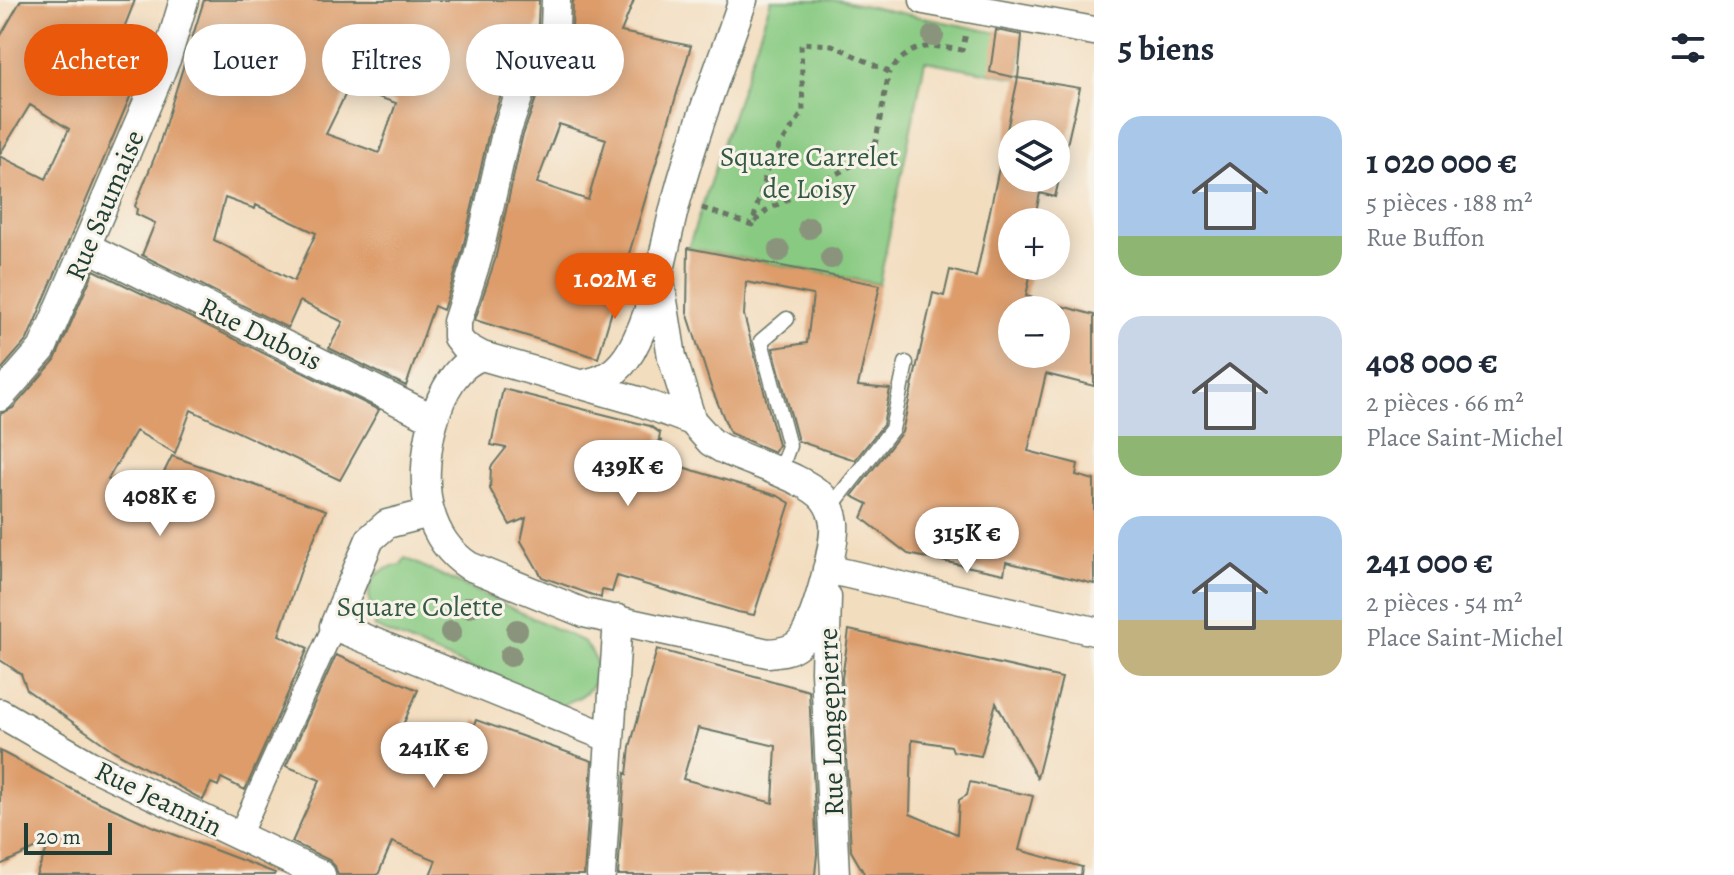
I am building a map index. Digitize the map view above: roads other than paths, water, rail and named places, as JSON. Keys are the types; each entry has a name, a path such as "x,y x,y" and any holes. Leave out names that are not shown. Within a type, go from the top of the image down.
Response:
{"street":[{"name":"Rue Saumaise","path":"0,397 42,349 167,57 184,0"},
{"path":"556,0 555,27 547,49 527,72 506,133 478,256 457,322 457,337 464,346 482,356 583,384 692,421"},
{"path":"583,384 609,377 621,365 637,337 659,276 676,200 695,138 743,0"},
{"path":"924,0 1094,31"},
{"name":"Rue Dubois","path":"87,247 434,419"},
{"path":"482,356 467,362 454,376 434,419 426,480 430,513 448,548 469,566 584,613 755,651 781,652 800,642 806,632 827,569 833,539 834,521 830,508 814,489 711,442 692,421 672,357 659,276"},
{"path":"239,836 370,539 387,524 430,513"},
{"path":"827,569 1094,631"},
{"name":"Rue Longepierre","path":"827,569 825,671 835,875"},
{"path":"601,875 618,619"},
{"path":"334,626 610,738"},
{"name":"Rue Jeannin","path":"0,713 90,765 321,875"}],"lane":[{"path":"779,474 789,446 761,341 787,319"},
{"path":"830,508 892,429 906,363"}],"park label":[{"name":"Square Carrelet de Loisy","path":"809,172"},
{"name":"Square Colette","path":"420,606"}]}
